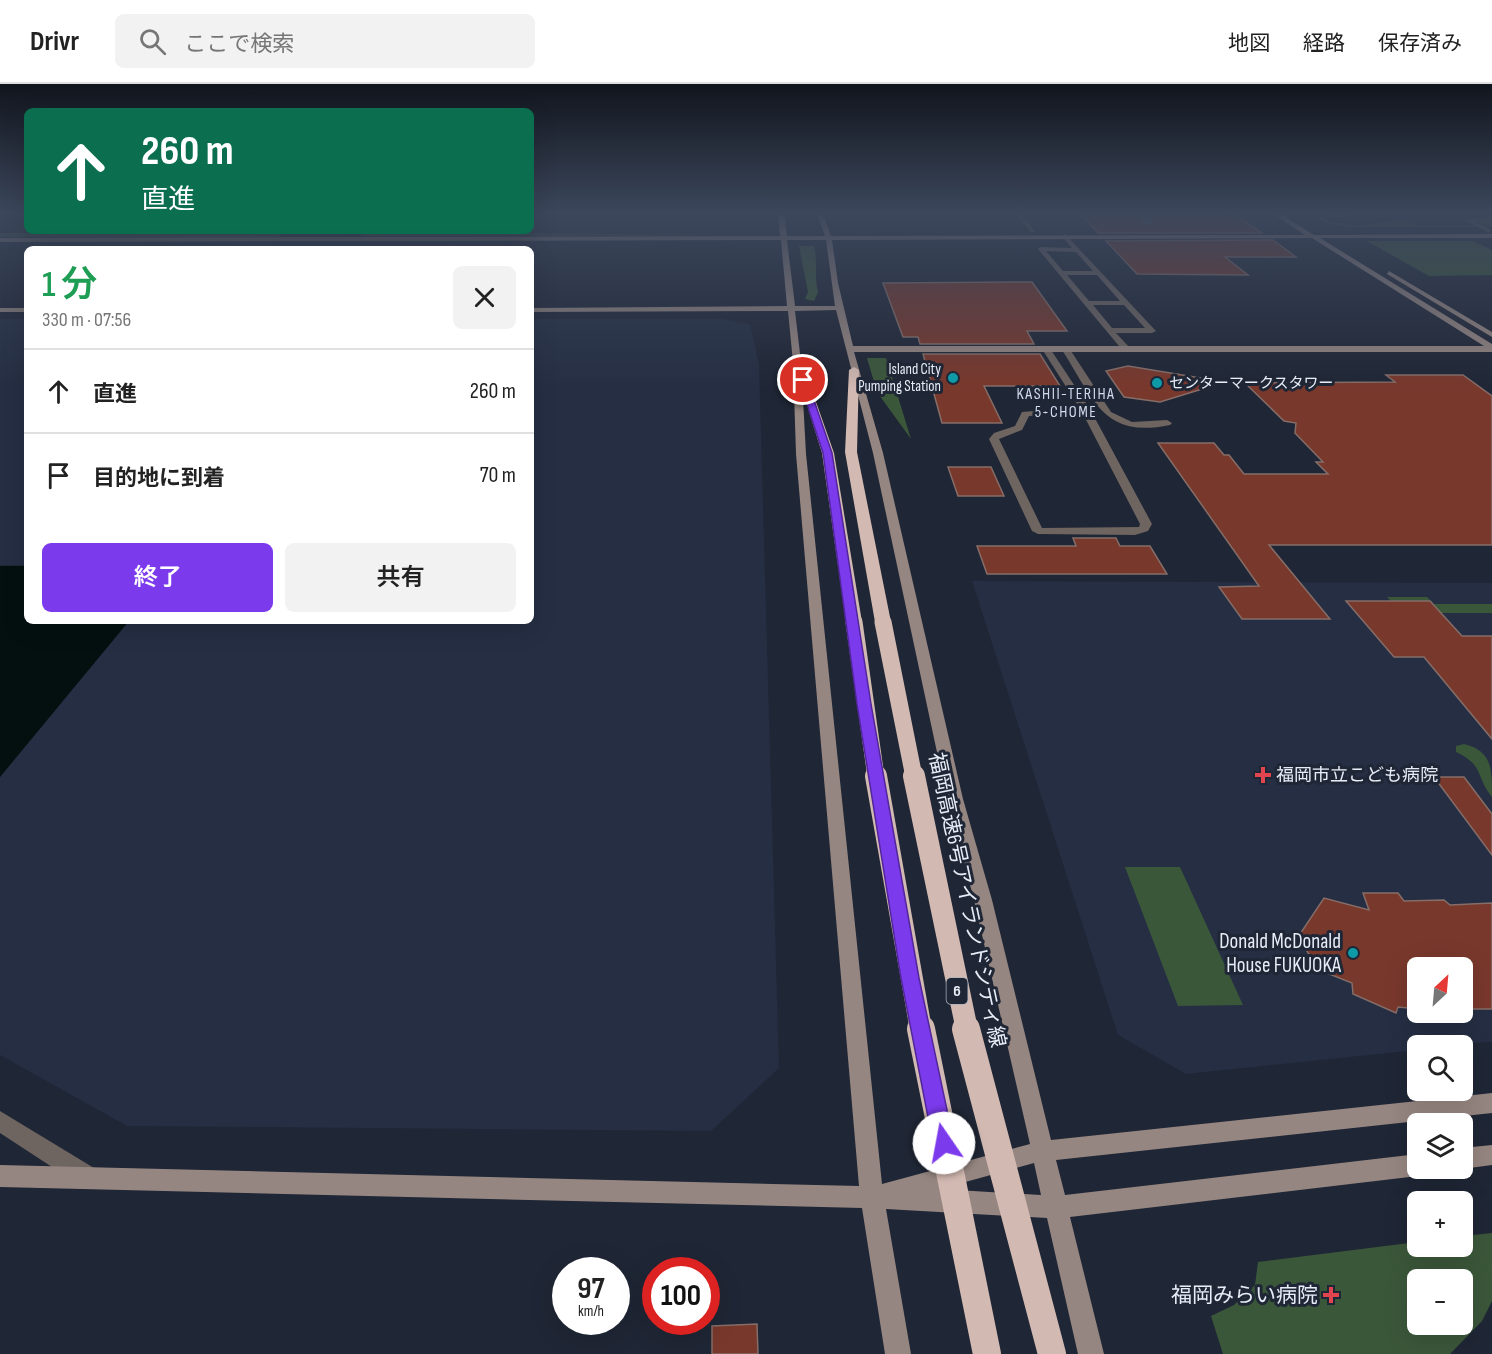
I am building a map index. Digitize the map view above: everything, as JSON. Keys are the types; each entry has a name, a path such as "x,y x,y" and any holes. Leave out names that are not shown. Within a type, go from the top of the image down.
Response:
{"highway":[{"path":"797,362 828,453 864,704 910,978 987,1354"},
{"name":"福岡高速6号アイランドシティ線","path":"854,370 851,452 883,622 961,1009 1052,1354"}],"street":[{"path":"786,270 797,362 801,454 872,1197 898,1354"},
{"path":"832,270 854,370 878,453 955,799 983,900 1091,1354"},
{"path":"1059,270 1127,350"},
{"path":"1096,270 1152,331 1111,330"},
{"path":"1368,270 1492,349"},
{"path":"1385,270 1492,335"},
{"path":"1061,273 1099,273"},
{"path":"1087,303 1126,303"},
{"path":"534,310 841,308"},
{"path":"0,310 24,310"},
{"path":"849,349 1492,349"},
{"path":"1046,349 1085,410 1146,524 1144,529 1135,532 1038,531 994,439 1019,428 1025,414 1085,410"},
{"path":"1066,350 1108,414"},
{"path":"872,1197 1041,1151 1492,1103"},
{"path":"0,1121 86,1176"},
{"path":"1473,1158 1492,1155"},
{"path":"0,1176 86,1176 872,1197 1057,1207 1407,1166"}],"shaded area":[{"path":"0,319 24,319 24,565 0,565"},
{"path":"534,319 722,319 750,324 759,365 779,1068 711,1131 127,1126 0,1055 0,777 127,624 534,624"},
{"path":"0,566 24,566 24,624 127,624 0,777"},
{"name":"福岡市立こども病院","path":"972,581 1492,583 1492,1042 1473,1043 1473,1035 1407,1035 1407,1051 1186,1074 1118,1035"}],"green space":[{"path":"804,270 816,270 818,292 814,301 805,299 808,292"},
{"path":"1419,270 1492,270 1492,275 1429,276"},
{"path":"867,358 886,358 911,439 877,392"},
{"path":"1387,597 1427,597 1434,604 1492,604 1492,613 1410,613 1424,636"},
{"path":"1464,744 1480,751 1485,756 1491,769 1492,797 1476,767 1456,752 1456,746"},
{"path":"1125,867 1180,867 1243,1005 1178,1006"},
{"name":"福岡みらい病院","path":"1492,1233 1492,1301 1482,1321 1473,1330 1473,1269 1407,1269 1407,1335 1468,1335 1450,1354 1223,1354 1211,1316 1234,1305 1255,1285 1258,1262 1407,1243 1407,1257 1473,1257 1473,1235"}],"building":[{"path":"1133,270 1242,270 1248,275 1137,274"},
{"path":"1032,282 1067,331 1027,331 1034,344 920,344 918,337 903,337 883,283"},
{"path":"923,354 1040,354 1060,386 984,386 1002,423 942,423"},
{"name":"センターマークスタワー","path":"1128,366 1225,382 1160,402 1124,397 1106,371"},
{"path":"1386,375 1463,375 1492,396 1492,545 1269,545 1330,619 1242,619 1219,587 1259,586 1158,443 1214,443 1224,455 1229,455 1244,474 1328,474 1316,462 1323,462 1295,433 1296,423 1284,421 1245,383 1395,382"},
{"path":"948,467 991,467 1004,496 958,496"},
{"path":"1073,538 1116,538 1120,546 1150,546 1167,574 987,574 977,546 1076,546"},
{"path":"1346,601 1430,601 1462,636 1492,636 1492,739 1424,657 1394,657"},
{"path":"1434,777 1464,777 1492,814 1492,855"},
{"name":"Donald McDonald House FUKUOKA","path":"1363,893 1398,893 1404,901 1444,900 1450,905 1492,903 1492,1009 1473,1009 1473,957 1407,957 1407,1008 1398,1007 1396,1013 1353,994 1352,983 1319,970 1298,937 1324,898 1369,910"},
{"path":"757,1324 758,1354 712,1354 712,1335 720,1335 720,1326"}],"place":[{"name":"Island City Pumping Station","path":"953,378"},
{"name":"センターマークスタワー","path":"1157,383"},
{"name":"福岡市立こども病院","path":"1263,775"},
{"name":"Donald McDonald House FUKUOKA","path":"1353,953"},
{"name":"福岡みらい病院","path":"1331,1295"}],"district":[{"name":"KASHII-TERIHA 5-CHOME","path":"1066,403"}],"route":[{"path":"803,380 828,453 864,704 910,978 944,1143"}]}
